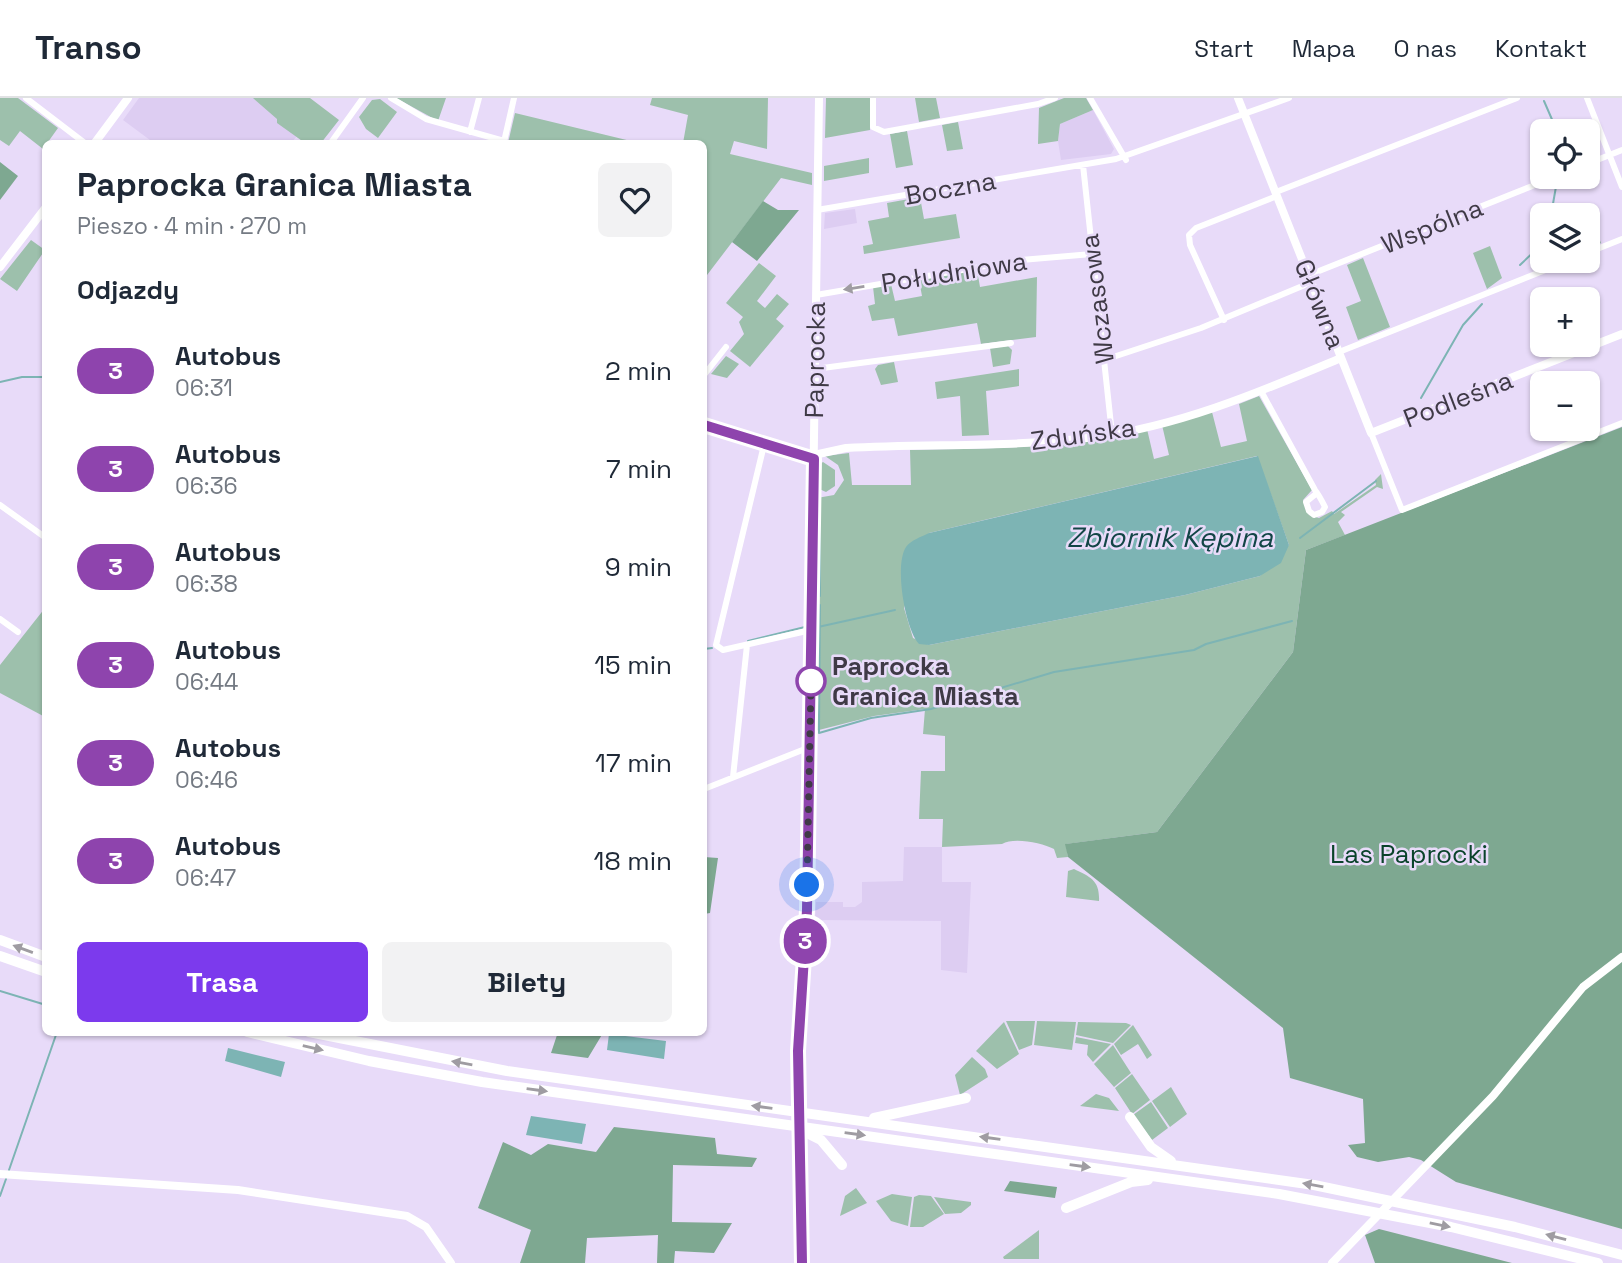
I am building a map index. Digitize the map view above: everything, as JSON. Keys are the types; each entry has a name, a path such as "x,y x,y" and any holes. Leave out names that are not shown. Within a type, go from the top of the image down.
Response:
{"highway":[{"path":"0,940 42,956"},
{"path":"0,956 42,971"},
{"path":"265,1036 454,1077 1182,1180 1369,1210 1598,1263"},
{"path":"329,1036 496,1069 1179,1165 1380,1198 1622,1255"},
{"path":"854,1120 893,1116 966,1098"},
{"path":"1130,1117 1151,1147 1179,1165"},
{"path":"787,1125 821,1140 842,1165"},
{"path":"1066,1208 1131,1182 1182,1180"}],"street":[{"path":"26,98 81,140"},
{"path":"97,140 128,98"},
{"path":"333,140 363,98"},
{"path":"391,98 426,119 497,140"},
{"path":"470,132 479,98"},
{"path":"504,140 514,98"},
{"name":"Paprocka","path":"802,1263 802,1142 798,1051 807,910 819,98"},
{"path":"873,98 873,127 884,132 1038,104 1055,98"},
{"path":"1090,98 1125,159"},
{"name":"Główna","path":"1238,98 1402,510 1622,423"},
{"name":"Boczna","path":"817,210 1125,159 1289,98"},
{"path":"1224,320 1190,245 1189,235 1196,228 1517,98"},
{"path":"1587,98 1622,187"},
{"path":"1600,159 1622,150"},
{"name":"Wczasowa","path":"1083,165 1112,434"},
{"name":"Wspólna","path":"1104,360 1224,320 1310,278 1530,187"},
{"path":"0,267 42,212"},
{"path":"1600,248 1622,239"},
{"name":"Południowa","path":"816,295 1031,259 1092,254"},
{"path":"1340,355 1539,273"},
{"name":"Podleśna","path":"1371,433 1622,334"},
{"path":"815,369 1011,343"},
{"path":"707,365 726,347"},
{"name":"Zduńska","path":"707,426 764,445 814,457 855,448 1025,443 1112,434 1234,402 1340,355"},
{"path":"1261,391 1317,492"},
{"path":"764,445 716,642 720,650 811,629"},
{"path":"0,505 42,535"},
{"path":"0,619 18,632"},
{"path":"733,777 747,645"},
{"path":"707,788 810,747"},
{"path":"1332,1263 1493,1096 1583,987 1622,957"},
{"path":"0,1174 238,1190 405,1216 426,1227 451,1263"}],"shaded area":[{"path":"0,98 18,98 58,128 49,140 42,140 42,148 20,131 9,146 0,140"},
{"path":"139,98 262,98 303,129 294,140 150,140 123,120"},
{"path":"253,98 310,98 339,120 323,140 301,140 277,123 277,119"},
{"path":"396,98 446,98 438,121"},
{"path":"652,98 768,98 767,149 734,141 730,154 812,173 812,185 781,178 707,275 707,140 684,140 688,115 650,105"},
{"path":"826,98 870,98 870,130 825,138"},
{"path":"915,98 936,98 940,118 919,122"},
{"path":"1064,98 1086,98 1093,110 1060,124 1058,141 1038,144 1039,108"},
{"path":"380,99 397,112 378,138 366,129 359,117 372,100"},
{"path":"1093,110 1114,149 1111,154 1061,160 1058,141 1060,124"},
{"path":"515,113 627,140 509,140"},
{"path":"958,122 963,149 947,151 942,125"},
{"path":"907,131 913,165 896,168 890,134"},
{"path":"869,158 869,173 824,181 824,166"},
{"path":"920,197 924,219 956,214 960,238 864,254 863,246 873,244 868,221 889,217 887,203"},
{"path":"855,209 857,223 824,229 825,213"},
{"path":"31,240 42,248 42,254 17,291 0,279"},
{"path":"1490,246 1502,278 1487,289 1473,253"},
{"path":"1363,258 1390,327 1358,340 1346,307 1361,301 1347,265"},
{"path":"759,263 776,276 757,301 765,308 777,294 789,304 776,319 784,326 750,367 730,351 744,334 739,322 743,317 726,303"},
{"path":"977,270 980,287 1037,277 1036,337 981,344 977,323 898,336 894,318 872,321 868,306 875,304 873,287 891,284 895,301 922,296 919,280"},
{"path":"1008,346 1012,350 1010,364 993,367 990,348"},
{"path":"726,356 739,364 727,378 711,374"},
{"path":"894,362 898,382 881,385 875,369 878,365"},
{"path":"1019,369 1019,386 986,391 989,435 962,436 960,396 937,399 935,382"},
{"path":"1259,396 1312,490 1303,500 1309,515 1319,518 1332,511 1334,514 1376,485 1375,480 1381,474 1383,489 1377,487 1341,512 1345,515 1338,522 1345,535 1306,550 1293,652 1157,832 1066,844 1068,857 1057,858 1054,849 1028,842 942,847 943,819 919,819 921,771 945,771 945,736 923,734 925,709 874,716 815,731 817,498 834,495 844,480 838,465 825,456 849,453 852,485 911,485 910,450 1059,444 1147,429 1154,459 1169,455 1162,425 1212,412 1221,447 1247,441 1239,404","holes":["1257,456 1289,545 1260,576 1185,595 929,645 913,638 904,608 929,533"]},
{"path":"823,462 835,470 835,486 826,492 817,488 817,466"},
{"path":"42,612 42,715 0,693 0,665"},
{"path":"904,847 942,847 942,882 971,882 967,973 941,970 941,921 815,920 816,902 843,902 843,907 855,907 862,902 862,882 903,881"},
{"path":"1074,869 1093,880 1098,889 1099,901 1066,897 1068,871"},
{"path":"1006,1021 1035,1021 1032,1045 1019,1050"},
{"path":"1037,1021 1076,1022 1072,1050 1034,1045"},
{"path":"1004,1022 1019,1054 997,1069 976,1051"},
{"path":"1078,1022 1131,1025 1113,1043 1076,1035"},
{"path":"1133,1025 1152,1055 1147,1059 1138,1044 1121,1055 1114,1044"},
{"path":"1076,1037 1111,1044 1093,1062 1087,1055 1088,1045 1075,1043"},
{"path":"1113,1045 1131,1073 1114,1087 1094,1064"},
{"path":"972,1057 985,1069 988,1077 960,1095 955,1075"},
{"path":"1132,1074 1150,1100 1132,1114 1115,1088"},
{"path":"1171,1087 1187,1114 1170,1127 1152,1101"},
{"path":"1096,1094 1109,1098 1119,1111 1080,1106"},
{"path":"1151,1102 1168,1128 1152,1140 1133,1115"},
{"path":"856,1188 867,1203 840,1216 845,1196"},
{"path":"892,1194 912,1197 908,1226 891,1221 876,1201"},
{"path":"931,1196 944,1214 923,1227 910,1227 914,1197"},
{"path":"934,1197 971,1202 971,1205 961,1213 945,1214"},
{"path":"1039,1230 1039,1259 1004,1259 1003,1257"}],"green space":[{"path":"0,162 18,176 0,200"},
{"path":"763,201 778,210 799,210 757,261 732,242"},
{"name":"Las Paprocki","path":"1622,427 1622,1229 1456,1182 1421,1160 1409,1157 1378,1162 1357,1157 1348,1145 1365,1143 1363,1099 1290,1078 1283,1028 1068,857 1065,844 1157,832 1293,652 1306,550 1586,441 1600,441 1600,436"},
{"path":"707,857 718,858 710,913 707,914"},
{"path":"557,1036 601,1036 588,1058 551,1053"},
{"path":"614,1127 715,1138 717,1154 757,1158 752,1167 673,1165 672,1222 732,1223 714,1253 675,1251 674,1263 657,1263 658,1235 587,1238 585,1263 520,1263 531,1230 478,1208 503,1142 531,1155 548,1144 596,1152"},
{"path":"1010,1181 1057,1187 1055,1198 1004,1191"},
{"path":"1379,1229 1512,1263 1375,1263 1365,1235"}],"water":[{"name":"Zbiornik Kępina","path":"1258,456 1289,545 1281,563 1260,576 1185,595 929,645 919,644 914,636 903,597 901,568 906,547 916,539 929,533"},
{"path":"609,1036 666,1041 664,1059 607,1050"},
{"path":"228,1048 285,1062 281,1077 225,1061"},
{"path":"531,1116 586,1124 582,1144 526,1135"}],"waterway":[{"path":"1544,101 1552,119"},
{"path":"1553,203 1556,189"},
{"path":"1520,265 1530,255"},
{"path":"1421,398 1463,325 1482,304"},
{"path":"0,382 22,377 42,377"},
{"path":"820,469 820,490"},
{"path":"1300,538 1376,481"},
{"path":"820,499 820,596"},
{"path":"820,605 819,733 871,718 931,709 1054,672 1194,650 1206,644 1292,621"},
{"path":"818,627 895,610"},
{"path":"748,641 805,627"},
{"path":"707,649 712,648"},
{"path":"0,991 42,1004"},
{"path":"9,1170 56,1036"},
{"path":"0,1196 6,1179"}],"bus line":[{"name":"3","path":"707,426 814,459 807,910 798,1051 802,1142 802,1263"}],"place":[{"name":"Paprocka Granica Miasta","path":"811,681"}],"route":[{"path":"807,885 811,681"}]}
